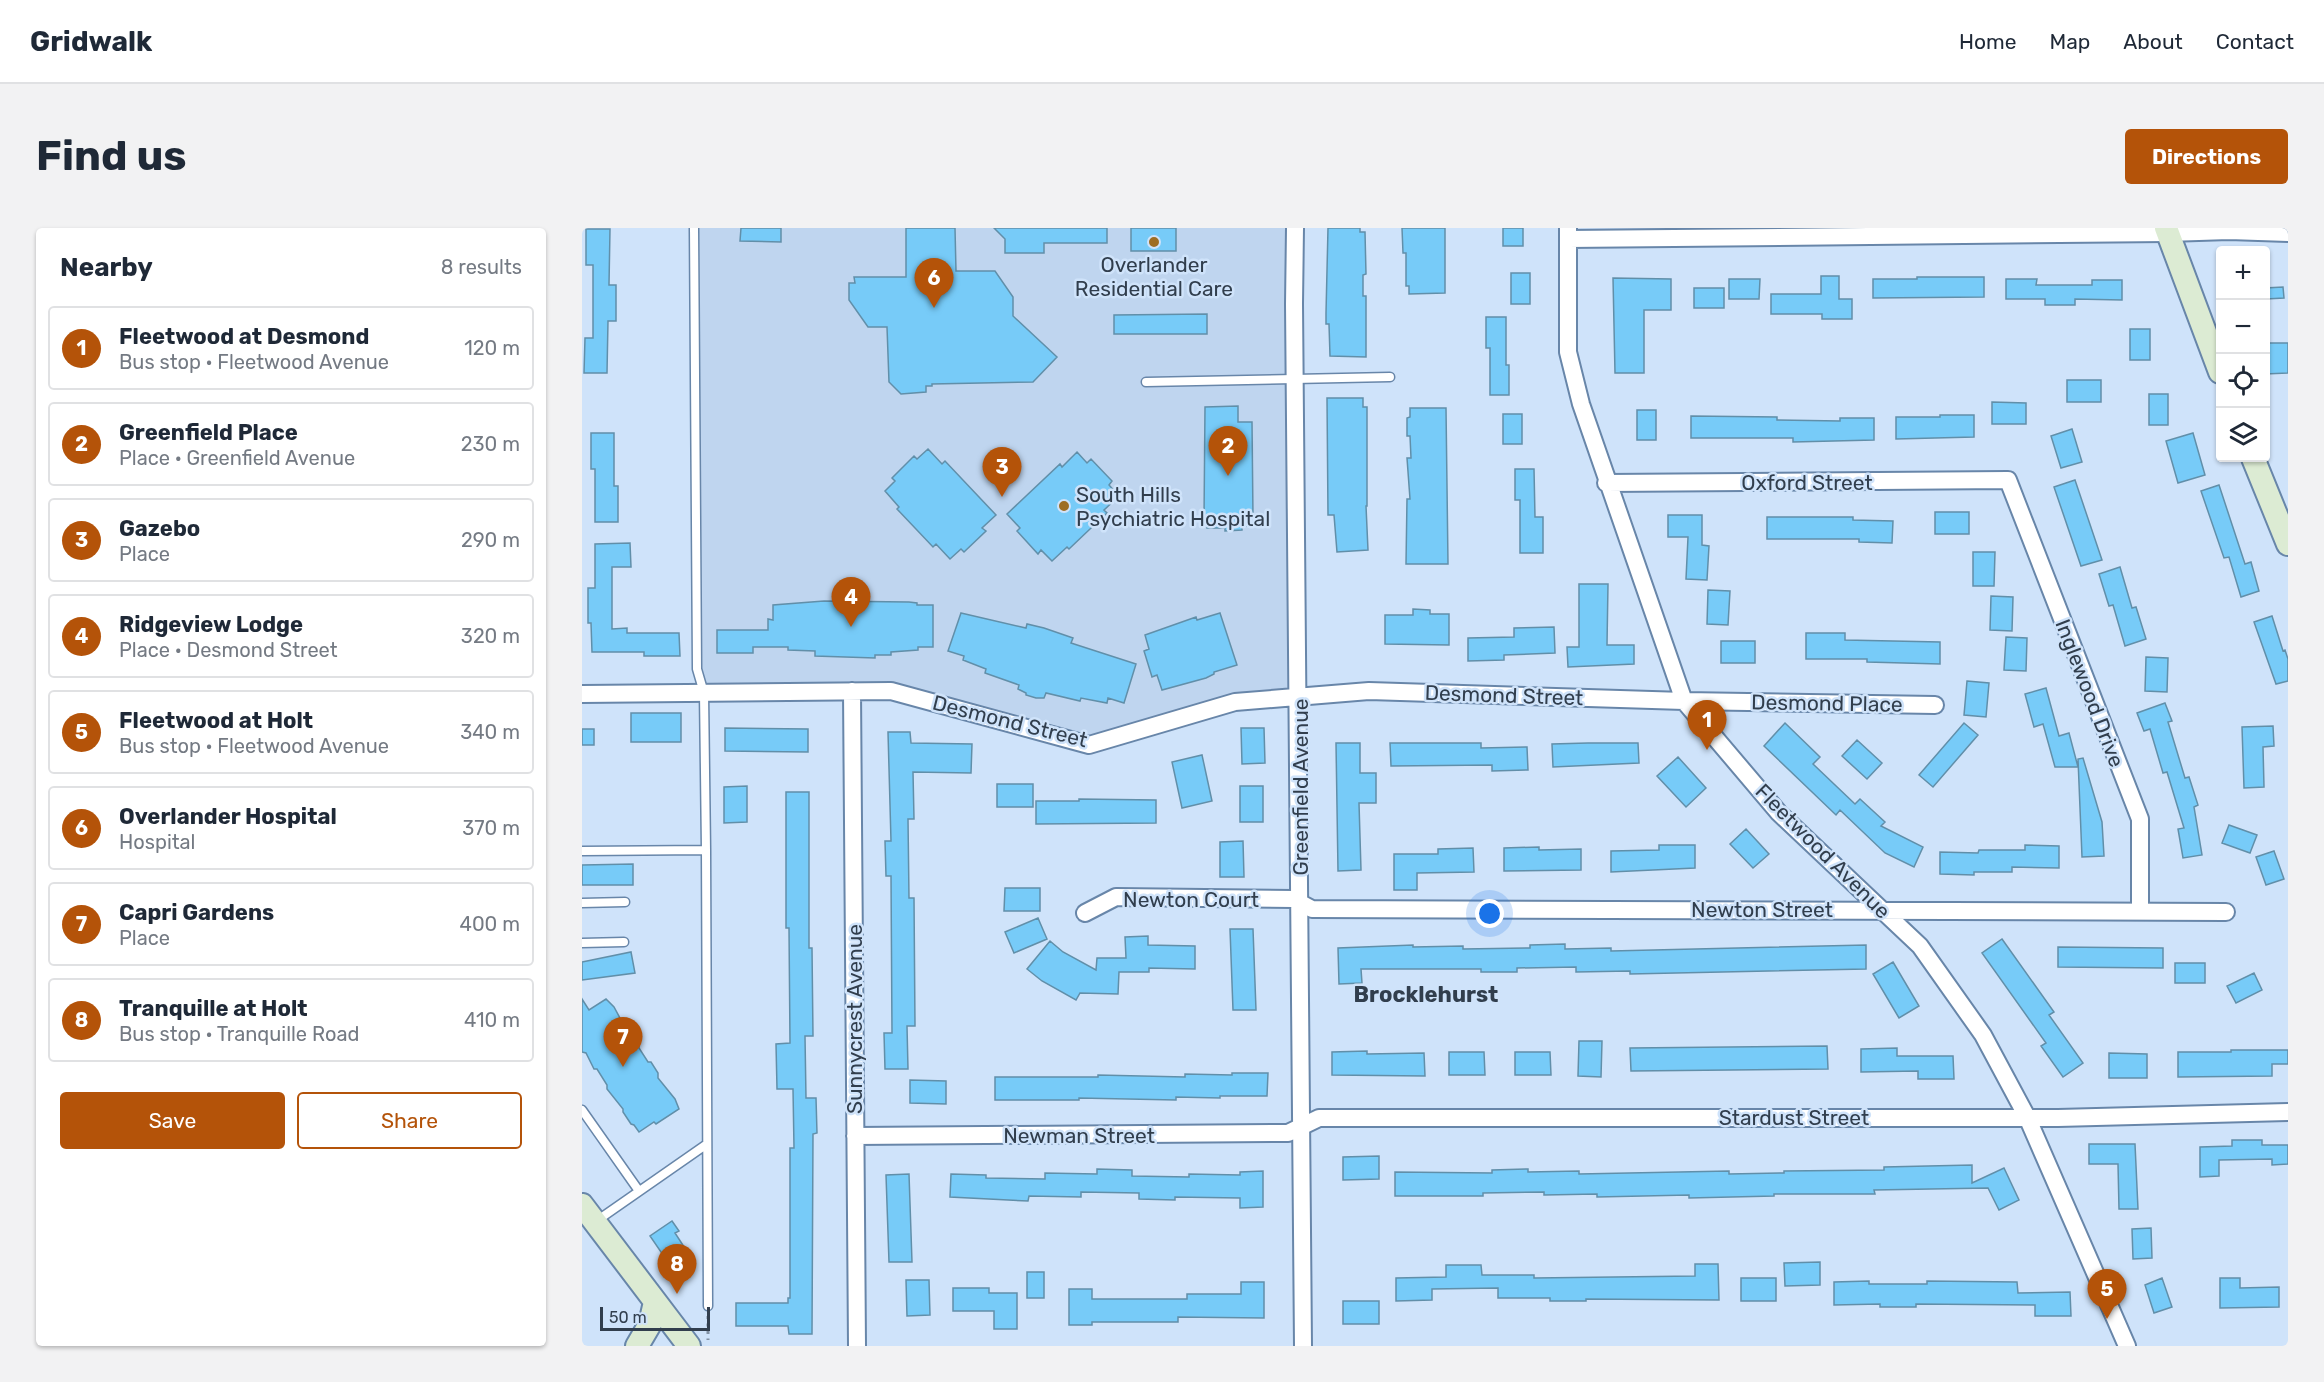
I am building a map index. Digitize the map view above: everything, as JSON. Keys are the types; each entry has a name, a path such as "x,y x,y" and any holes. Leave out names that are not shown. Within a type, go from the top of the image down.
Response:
{"street":[{"name":"Greenfield Avenue","path":"1295,228 1303,1346"},
{"path":"1568,234 2167,231 2288,233"},
{"path":"2167,231 2216,361"},
{"name":"Fleetwood Avenue","path":"1568,234 1568,352 1581,404 1606,483 1684,701 1779,813 1920,946 1983,1035 2027,1117 2127,1346"},
{"path":"2255,462 2288,544"},
{"name":"Oxford Street","path":"1606,483 2008,480"},
{"name":"Inglewood Drive","path":"2008,480 2140,819 2140,911"},
{"name":"Desmond Street","path":"582,694 891,691 1089,745 1235,702 1369,691 1684,701"},
{"name":"Sunnycrest Avenue","path":"852,692 857,1346"},
{"name":"Desmond Place","path":"1684,701 1935,705"},
{"name":"Newton Court","path":"1084,913 1116,897 1293,899 1300,903"},
{"name":"Newton Street","path":"1300,903 1312,909 1880,909 2226,912"},
{"name":"Stardust Street","path":"1301,1127 1319,1118 2027,1117 2288,1112"},
{"name":"Newman Street","path":"855,1136 1288,1133 1301,1127"},
{"path":"588,1214 655,1302 699,1343"},
{"path":"637,1346 650,1324 655,1302"}],"lane":[{"path":"694,228 698,669 704,693 708,1306"},
{"path":"1146,382 1390,377"},
{"path":"582,851 706,850"},
{"path":"582,903 626,902"},
{"path":"582,943 624,942"},
{"path":"582,1110 639,1191"},
{"path":"588,1214 639,1191 707,1144"}],"path":[{"path":"699,1343 708,1306"}],"shaded area":[{"path":"698,228 1296,228 1299,697 1235,702 1089,745 891,691 704,693 697,669"}],"building":[{"path":"741,228 781,228 781,242 740,241"},
{"path":"906,228 955,228 956,271 995,271 1013,297 1013,316 1057,357 1033,382 932,384 932,386 926,386 926,392 901,394 889,382 887,327 868,327 849,300 849,283 855,283 854,277 906,277"},
{"path":"994,228 1107,228 1107,243 1044,243 1044,253 1005,253 1005,239"},
{"name":"Overlander Residential Care","path":"1131,228 1176,228 1176,251 1131,251"},
{"path":"1328,228 1360,228 1360,232 1365,232 1366,274 1363,275 1363,296 1366,296 1366,357 1330,356 1329,324 1326,324"},
{"path":"1402,228 1445,228 1445,293 1409,294 1409,286 1406,286 1406,253 1403,253"},
{"path":"1503,228 1523,228 1523,246 1503,246"},
{"path":"586,229 610,229 609,285 616,285 616,321 608,321 607,373 584,373 585,338 593,338 593,265 586,265"},
{"path":"1511,273 1530,273 1530,304 1511,304"},
{"path":"1821,276 1839,276 1839,299 1852,299 1852,319 1822,319 1822,314 1771,314 1771,294 1821,294"},
{"path":"1917,277 1984,277 1984,297 1873,298 1873,279 1917,279"},
{"path":"1613,278 1671,279 1671,310 1644,310 1644,373 1615,373"},
{"path":"1729,279 1760,279 1759,299 1729,299"},
{"path":"2006,279 2037,279 2036,285 2092,285 2092,280 2122,280 2122,300 2075,299 2075,305 2045,305 2045,299 2006,299"},
{"path":"2283,287 2284,298 2270,299 2270,288"},
{"path":"1694,288 1724,288 1724,308 1694,308"},
{"path":"1207,314 1207,334 1114,334 1114,315"},
{"path":"1486,317 1506,317 1506,365 1509,365 1509,395 1490,395 1490,348 1486,348"},
{"path":"2130,329 2150,329 2150,360 2130,360"},
{"path":"2270,343 2288,343 2288,373 2270,374"},
{"path":"2067,380 2101,380 2101,402 2067,402"},
{"path":"2149,394 2168,394 2168,425 2149,425"},
{"path":"1327,398 1363,398 1363,407 1367,407 1368,550 1337,552 1334,515 1328,515"},
{"path":"1992,402 2026,403 2026,424 1992,424"},
{"path":"1238,406 1238,422 1252,422 1253,518 1249,518 1249,526 1242,526 1242,530 1225,531 1225,528 1207,528 1207,519 1204,520 1205,407"},
{"path":"1410,408 1446,408 1448,564 1406,564 1407,499 1410,499 1407,458 1411,458 1407,418 1410,417"},
{"path":"1637,410 1656,410 1656,440 1637,440"},
{"path":"1503,414 1522,414 1522,444 1503,444"},
{"path":"1940,415 1974,415 1974,437 1896,439 1896,417 1940,417"},
{"path":"1691,416 1777,417 1777,420 1840,421 1840,418 1874,418 1874,440 1793,442 1793,438 1691,438"},
{"path":"2072,429 2082,462 2061,468 2051,436"},
{"path":"591,433 614,433 614,486 618,486 618,522 595,522 595,469 591,469"},
{"path":"2193,433 2205,475 2178,483 2166,441"},
{"path":"928,449 942,464 945,461 996,515 982,528 986,531 964,552 961,549 950,559 936,544 933,547 897,509 899,507 885,491 895,481 892,478 914,456 917,459"},
{"name":"South Hills Psychiatric Hospital","path":"1077,452 1087,463 1091,459 1112,481 1109,485 1119,496 1104,510 1107,513 1069,549 1067,547 1052,561 1041,550 1038,554 1017,531 1020,528 1007,514 1060,464 1062,467"},
{"path":"1515,469 1534,469 1535,517 1543,517 1543,553 1520,553 1520,500 1515,500"},
{"path":"2075,480 2102,560 2081,566 2054,487"},
{"path":"2219,485 2245,564 2251,562 2259,591 2241,597 2229,557 2224,558 2201,491"},
{"path":"1935,512 1969,512 1969,534 1935,534"},
{"path":"1668,515 1702,515 1702,545 1709,546 1707,580 1686,579 1688,537 1668,537"},
{"path":"1767,517 1853,517 1853,520 1893,521 1892,543 1859,542 1859,539 1767,539"},
{"path":"630,543 631,567 612,567 612,629 627,628 627,633 679,633 680,656 644,656 644,652 592,652 591,623 588,623 588,588 595,588 595,544"},
{"path":"1973,552 1995,552 1994,586 1973,586"},
{"path":"2120,567 2132,608 2136,607 2146,639 2125,646 2113,605 2109,606 2099,574"},
{"path":"1579,584 1608,584 1607,645 1634,645 1634,664 1568,667 1567,647 1579,647"},
{"path":"1708,590 1730,591 1728,625 1707,624"},
{"path":"1991,596 2013,597 2012,631 1990,630"},
{"path":"824,601 909,602 917,603 917,605 933,605 933,647 891,652 891,655 875,655 875,658 815,656 815,651 788,650 788,647 753,647 753,653 717,653 717,630 768,630 768,619 773,620 773,605"},
{"path":"1413,609 1430,610 1430,614 1449,614 1449,645 1385,644 1385,615 1413,615"},
{"path":"961,613 1026,628 1027,624 1044,628 1073,638 1071,643 1136,664 1124,703 1108,698 1107,703 1081,698 1080,701 1046,693 1044,698 1036,698 1018,689 1019,685 985,673 986,669 963,660 964,656 948,651"},
{"path":"1220,613 1237,665 1214,672 1206,678 1162,690 1157,675 1152,677 1144,651 1149,649 1145,635 1196,617 1197,620"},
{"path":"2272,616 2283,651 2285,650 2288,659 2288,681 2276,684 2254,622"},
{"path":"1554,627 1555,653 1504,655 1504,660 1468,661 1468,638 1514,637 1514,628"},
{"path":"1806,633 1845,633 1845,640 1940,642 1940,664 1867,662 1867,659 1806,659"},
{"path":"2006,637 2027,638 2026,671 2004,670"},
{"path":"1721,641 1755,641 1755,663 1721,663"},
{"path":"2146,657 2168,658 2167,692 2145,691"},
{"path":"1967,681 1989,683 1986,717 1964,715"},
{"path":"2046,688 2059,736 2069,733 2078,767 2055,767 2043,724 2034,727 2025,694"},
{"path":"2165,703 2172,721 2168,722 2185,778 2189,777 2198,805 2194,807 2202,855 2183,858 2178,829 2184,828 2167,772 2163,773 2150,729 2144,731 2137,713"},
{"path":"631,713 681,713 681,742 631,742"},
{"path":"1785,723 1820,757 1813,764 1855,804 1860,799 1885,822 1881,826 1923,847 1914,867 1885,853 1840,810 1836,815 1764,746"},
{"path":"1964,723 1978,735 1933,787 1919,775"},
{"path":"2273,726 2274,746 2263,747 2264,787 2244,788 2242,727"},
{"path":"725,728 808,729 808,752 725,751"},
{"path":"1241,728 1264,728 1265,763 1242,764"},
{"path":"582,729 594,729 594,745 582,745"},
{"path":"888,732 910,732 911,743 972,744 971,773 913,772 914,819 908,819 909,898 914,898 915,1026 907,1026 908,1069 885,1069 884,1033 892,1033 891,876 886,876 885,841 891,841"},
{"path":"1857,740 1882,763 1867,779 1842,756"},
{"path":"1336,743 1360,743 1360,773 1376,773 1376,803 1359,803 1361,870 1338,871"},
{"path":"1390,743 1481,743 1481,748 1527,747 1528,770 1492,771 1492,765 1391,766"},
{"path":"1638,743 1639,763 1553,767 1552,744"},
{"path":"1202,755 1212,801 1182,808 1172,762"},
{"path":"1678,757 1706,788 1686,807 1657,776"},
{"path":"2083,758 2102,822 2104,856 2082,857 2078,759"},
{"path":"997,784 1033,784 1033,807 997,807"},
{"path":"747,786 747,822 724,823 724,787"},
{"path":"1240,786 1263,786 1263,822 1240,822"},
{"path":"786,792 809,792 809,948 812,948 813,1036 805,1036 806,1098 816,1098 817,1133 813,1134 812,1334 789,1334 788,1326 736,1326 736,1303 788,1303 788,1298 790,1298 790,1148 794,1148 793,1089 777,1089 776,1044 790,1043 789,928 786,928"},
{"path":"1079,799 1156,800 1156,823 1036,824 1036,801 1079,801"},
{"path":"2229,825 2257,835 2250,853 2222,843"},
{"path":"1746,829 1769,854 1753,868 1730,844"},
{"path":"1243,841 1244,877 1220,877 1220,842"},
{"path":"1659,845 1695,845 1695,868 1611,872 1611,851 1659,850"},
{"path":"2025,845 2059,846 2059,868 2012,867 2012,872 1974,872 1974,875 1940,874 1940,852 1978,853 1979,850 2025,850"},
{"path":"1539,847 1539,850 1581,849 1581,870 1504,871 1504,848"},
{"path":"1473,848 1474,872 1417,873 1417,890 1394,890 1394,854 1438,854 1438,849"},
{"path":"2274,851 2284,879 2266,885 2256,857"},
{"path":"633,864 633,885 582,885 582,865"},
{"path":"1005,888 1040,888 1040,911 1004,911"},
{"path":"1038,918 1047,939 1014,953 1005,932"},
{"path":"1230,929 1253,929 1256,1010 1233,1010"},
{"path":"1148,936 1148,945 1195,946 1195,969 1149,968 1149,972 1119,972 1118,994 1080,993 1076,1000 1042,981 1027,969 1050,941 1063,952 1096,970 1097,958 1126,958 1125,937"},
{"path":"2002,939 2054,1012 2049,1015 2083,1063 2063,1077 2041,1046 2046,1043 1982,953"},
{"path":"1565,944 1565,949 1611,948 1611,951 1866,945 1866,969 1630,974 1630,971 1576,972 1576,967 1517,968 1517,972 1481,972 1481,969 1361,969 1362,983 1339,984 1338,948 1413,945 1413,947 1463,946 1463,949 1530,948 1530,945"},
{"path":"2058,947 2163,948 2163,968 2058,967"},
{"path":"631,952 635,973 582,980 582,962"},
{"path":"1893,962 1919,1006 1899,1018 1873,974"},
{"path":"2175,963 2205,963 2205,983 2175,983"},
{"path":"2254,973 2262,990 2236,1003 2227,986"},
{"path":"582,999 589,1010 606,999 614,1007 627,1031 631,1032 648,1062 651,1062 658,1073 658,1078 675,1099 679,1109 639,1132 631,1124 623,1109 607,1089 597,1069 594,1069 586,1053 582,1052"},
{"path":"1579,1041 1602,1041 1601,1077 1578,1076"},
{"path":"1827,1046 1828,1069 1631,1071 1630,1048"},
{"path":"1897,1048 1897,1056 1953,1056 1954,1079 1918,1079 1918,1071 1861,1072 1861,1049"},
{"path":"2231,1050 2288,1050 2288,1064 2272,1064 2272,1076 2178,1077 2178,1052 2231,1052"},
{"path":"1367,1051 1367,1054 1424,1053 1425,1076 1332,1075 1332,1052"},
{"path":"1449,1052 1484,1052 1485,1075 1449,1075"},
{"path":"1515,1052 1550,1052 1551,1075 1515,1075"},
{"path":"2109,1053 2147,1054 2147,1078 2109,1078"},
{"path":"1232,1073 1268,1073 1267,1096 1176,1097 1176,1100 1079,1098 1079,1100 995,1100 995,1077 1098,1077 1098,1075 1185,1077 1185,1074 1232,1075"},
{"path":"910,1080 946,1081 946,1104 910,1103"},
{"path":"2232,1140 2262,1140 2262,1145 2288,1145 2288,1164 2272,1165 2272,1159 2219,1160 2219,1176 2200,1177 2200,1147 2232,1146"},
{"path":"2089,1144 2135,1144 2138,1209 2119,1209 2118,1164 2089,1164"},
{"path":"1379,1156 1379,1179 1343,1180 1343,1157"},
{"path":"1972,1165 1972,1183 2004,1168 2019,1200 1999,1210 1988,1188 1874,1190 1875,1194 1774,1194 1774,1196 1689,1198 1689,1195 1597,1197 1597,1194 1544,1195 1544,1192 1483,1193 1483,1196 1395,1196 1395,1172 1492,1173 1492,1170 1528,1169 1528,1172 1579,1171 1579,1174 1729,1171 1729,1174"},
{"path":"1097,1169 1132,1170 1132,1176 1189,1177 1189,1174 1240,1175 1240,1172 1263,1171 1263,1207 1240,1208 1240,1198 1139,1199 1139,1193 1081,1192 1081,1197 1029,1196 1028,1201 950,1197 951,1174 986,1175 986,1178 1045,1179 1045,1173 1097,1174"},
{"path":"909,1174 912,1262 889,1262 886,1175"},
{"path":"672,1221 679,1231 675,1233 692,1259 674,1271 650,1236"},
{"path":"2151,1228 2152,1258 2133,1259 2132,1229"},
{"path":"1820,1262 1820,1285 1785,1286 1784,1263"},
{"path":"1695,1264 1718,1264 1719,1300 1550,1301 1550,1298 1498,1298 1498,1288 1432,1289 1432,1300 1396,1301 1396,1278 1446,1277 1446,1265 1481,1265 1482,1275 1534,1275 1534,1278 1695,1276"},
{"path":"1027,1272 1044,1272 1044,1298 1027,1298"},
{"path":"1741,1278 1776,1278 1776,1301 1741,1301"},
{"path":"2162,1278 2172,1307 2154,1313 2145,1285"},
{"path":"2220,1278 2240,1278 2240,1288 2279,1287 2279,1307 2220,1308"},
{"path":"906,1280 929,1280 930,1315 907,1316"},
{"path":"1869,1281 1869,1284 1927,1284 1927,1281 2017,1282 2018,1293 2070,1292 2071,1316 2035,1316 2035,1305 1916,1304 1916,1307 1880,1307 1880,1304 1834,1305 1834,1282"},
{"path":"1241,1282 1264,1282 1264,1318 1178,1317 1178,1322 1092,1322 1092,1325 1069,1325 1069,1289 1092,1289 1092,1299 1187,1299 1187,1294 1241,1294"},
{"path":"953,1288 989,1288 989,1293 1017,1293 1017,1329 994,1329 994,1311 953,1311"},
{"path":"1343,1301 1379,1301 1379,1324 1343,1324"}],"place":[{"name":"Overlander Residential Care","path":"1154,242"},
{"name":"Overlander Hospital","path":"934,308"},
{"name":"Greenfield Place","path":"1228,476"},
{"name":"Gazebo","path":"1002,497"},
{"name":"South Hills Psychiatric Hospital","path":"1064,506"},
{"name":"Ridgeview Lodge","path":"851,627"},
{"name":"Fleetwood at Desmond","path":"1707,750"},
{"name":"Capri Gardens","path":"623,1067"},
{"name":"Tranquille at Holt","path":"677,1294"},
{"name":"Fleetwood at Holt","path":"2107,1319"}],"district":[{"name":"Brocklehurst","path":"1426,994"}]}
